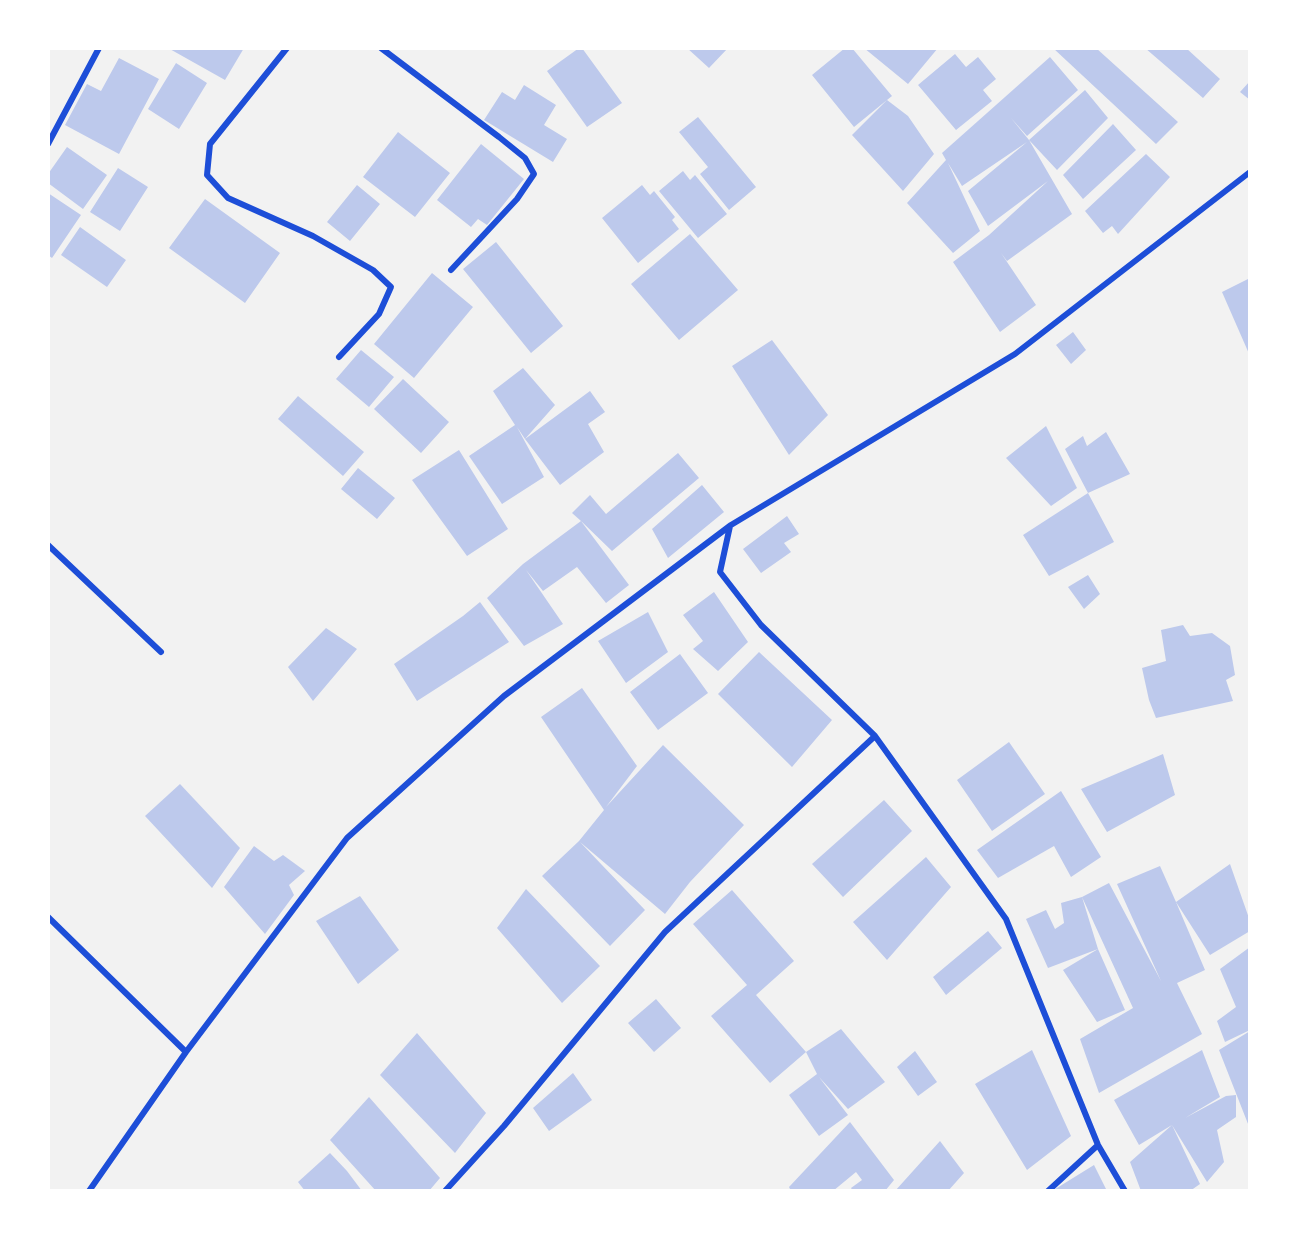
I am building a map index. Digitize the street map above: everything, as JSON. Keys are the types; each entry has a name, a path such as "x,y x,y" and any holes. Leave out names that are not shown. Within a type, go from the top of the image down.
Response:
{"street":[{"path":"48,144 99,48"},
{"path":"287,48 210,144 207,176 228,198 313,236 373,270 391,287 379,314 339,357"},
{"path":"381,48 499,136 525,158 534,174 517,199 451,270"},
{"path":"89,1191 186,1052 347,838 504,696 731,525 1015,354 1250,172"},
{"path":"731,525 720,572 761,625 875,736 1006,919 1098,1145 1125,1191"},
{"path":"48,545 161,652"},
{"path":"445,1191 504,1126 665,932 875,736"},
{"path":"48,917 186,1052"},
{"path":"1048,1191 1098,1145"}],"building":[{"path":"168,48 244,48 225,80"},
{"path":"582,48 622,103 587,127 547,71"},
{"path":"687,48 728,48 709,68"},
{"path":"845,48 852,48 892,96 854,127 812,75"},
{"path":"864,48 938,48 908,84"},
{"path":"1053,48 1096,48 1178,122 1156,144"},
{"path":"1145,48 1186,48 1220,79 1203,98"},
{"path":"955,54 966,67 978,57 996,79 983,90 992,101 956,130 918,85"},
{"path":"1050,57 1078,90 1027,136 1011,118 1029,140 1072,214 1007,261 1001,253 1036,305 1000,332 953,262 989,235 1048,181 988,226 968,191 1027,142 962,186 948,163 980,231 953,253 907,203 946,160 942,153"},
{"path":"119,58 159,79 119,154 65,125 87,84 101,91"},
{"path":"176,63 207,83 179,129 148,109"},
{"path":"1250,81 1250,100 1240,92"},
{"path":"524,85 556,105 544,125 567,139 553,162 484,120 502,92 515,100"},
{"path":"1085,90 1108,118 1057,170 1029,140"},
{"path":"887,100 908,116 934,154 903,191 852,135"},
{"path":"698,117 756,187 729,210 700,174 708,167 679,132"},
{"path":"1113,124 1136,150 1083,199 1063,175"},
{"path":"398,132 450,173 415,217 363,177"},
{"path":"481,144 524,179 487,225 478,219 471,227 437,200"},
{"path":"67,147 107,175 83,209 48,183 48,174"},
{"path":"1146,154 1170,177 1118,234 1112,226 1103,233 1085,211"},
{"path":"118,168 148,187 120,231 90,212"},
{"path":"683,171 690,180 695,175 727,214 698,238 659,191"},
{"path":"357,185 380,204 350,241 327,222"},
{"path":"642,185 650,195 654,191 675,217 672,220 679,229 638,263 602,218"},
{"path":"48,193 81,215 52,258 48,255"},
{"path":"205,199 280,253 245,303 169,248"},
{"path":"80,227 126,260 107,287 61,255"},
{"path":"690,234 738,290 679,340 631,284"},
{"path":"496,242 563,326 531,353 463,269"},
{"path":"432,273 473,307 414,378 374,344"},
{"path":"1250,278 1250,356 1222,292"},
{"path":"1073,332 1086,350 1071,364 1056,345"},
{"path":"772,340 828,415 789,455 732,366"},
{"path":"361,350 394,377 369,407 336,379"},
{"path":"523,368 555,405 525,439 517,427 544,477 502,504 469,456 515,425 493,391"},
{"path":"403,379 449,422 421,453 374,409"},
{"path":"590,391 605,412 588,424 604,452 560,485 525,439"},
{"path":"298,396 364,452 343,476 278,419"},
{"path":"1046,426 1077,488 1051,506 1006,458"},
{"path":"1106,432 1130,474 1088,493 1065,449 1083,436 1087,446"},
{"path":"459,450 508,529 467,556 412,480"},
{"path":"678,453 699,478 612,551 572,513 590,495 606,514"},
{"path":"358,468 395,498 377,519 341,489"},
{"path":"702,485 724,512 668,558 652,529"},
{"path":"1088,493 1114,542 1049,576 1023,535"},
{"path":"787,516 799,534 784,543 791,552 761,573 743,549"},
{"path":"581,521 629,585 606,603 577,567 543,591 526,570 563,624 524,646 487,598 523,564"},
{"path":"1088,575 1100,594 1084,609 1068,587"},
{"path":"714,592 748,642 718,671 693,649 703,641 683,615"},
{"path":"480,602 509,642 417,701 394,664"},
{"path":"648,612 668,652 626,683 598,641"},
{"path":"1183,625 1190,636 1212,633 1230,646 1235,675 1226,680 1233,701 1156,718 1149,700 1142,668 1166,661 1161,630"},
{"path":"326,628 357,649 313,701 288,667"},
{"path":"759,652 832,720 792,767 718,694"},
{"path":"680,654 708,693 658,730 630,692"},
{"path":"582,688 637,766 606,807 663,745 744,825 690,882 665,914 580,842 645,910 610,946 542,876 579,841 604,810 541,717"},
{"path":"1009,742 1045,794 992,831 957,780"},
{"path":"1163,754 1175,795 1107,832 1081,789"},
{"path":"180,784 240,848 212,888 145,816"},
{"path":"1061,791 1101,857 1071,877 1054,846 998,878 977,850"},
{"path":"884,800 912,831 843,897 812,864"},
{"path":"254,846 274,861 283,855 305,871 289,885 294,895 265,934 224,887"},
{"path":"926,857 951,887 887,960 853,922"},
{"path":"1230,864 1250,921 1250,931 1210,955 1176,902"},
{"path":"1160,866 1205,970 1177,983 1202,1034 1099,1093 1080,1039 1133,1008 1082,897 1109,883 1161,981 1117,884"},
{"path":"526,889 600,966 562,1003 497,928"},
{"path":"732,890 794,961 756,995 806,1052 770,1083 711,1016 747,985 693,924"},
{"path":"360,896 399,950 358,984 316,921"},
{"path":"1082,897 1098,949 1048,968 1026,919 1046,910 1055,929 1064,923 1061,903"},
{"path":"988,931 1002,948 946,995 933,977"},
{"path":"1250,947 1250,1030 1225,1042 1217,1021 1236,1007 1220,969"},
{"path":"1098,949 1125,1010 1097,1022 1063,970"},
{"path":"656,999 681,1028 654,1052 628,1023"},
{"path":"841,1029 885,1082 848,1109 819,1077 848,1115 819,1136 789,1095 817,1074 806,1052"},
{"path":"1250,1031 1250,1129 1219,1050"},
{"path":"417,1033 486,1113 455,1153 380,1075"},
{"path":"1032,1050 1071,1136 1027,1170 975,1084"},
{"path":"1202,1050 1220,1097 1185,1118 1226,1096 1236,1095 1236,1117 1217,1130 1224,1162 1207,1182 1172,1125 1139,1145 1114,1100"},
{"path":"915,1051 937,1082 918,1096 897,1067"},
{"path":"573,1073 592,1100 549,1131 533,1108"},
{"path":"369,1097 440,1178 429,1191 376,1191 330,1140"},
{"path":"850,1122 894,1180 885,1191 853,1191 851,1188 862,1180 856,1172 833,1191 791,1191 789,1187"},
{"path":"1172,1125 1200,1184 1190,1191 1141,1191 1130,1162"},
{"path":"940,1141 964,1173 948,1191 895,1191"},
{"path":"330,1153 362,1191 305,1191 298,1182"},
{"path":"1094,1165 1107,1191 1052,1191"}]}
